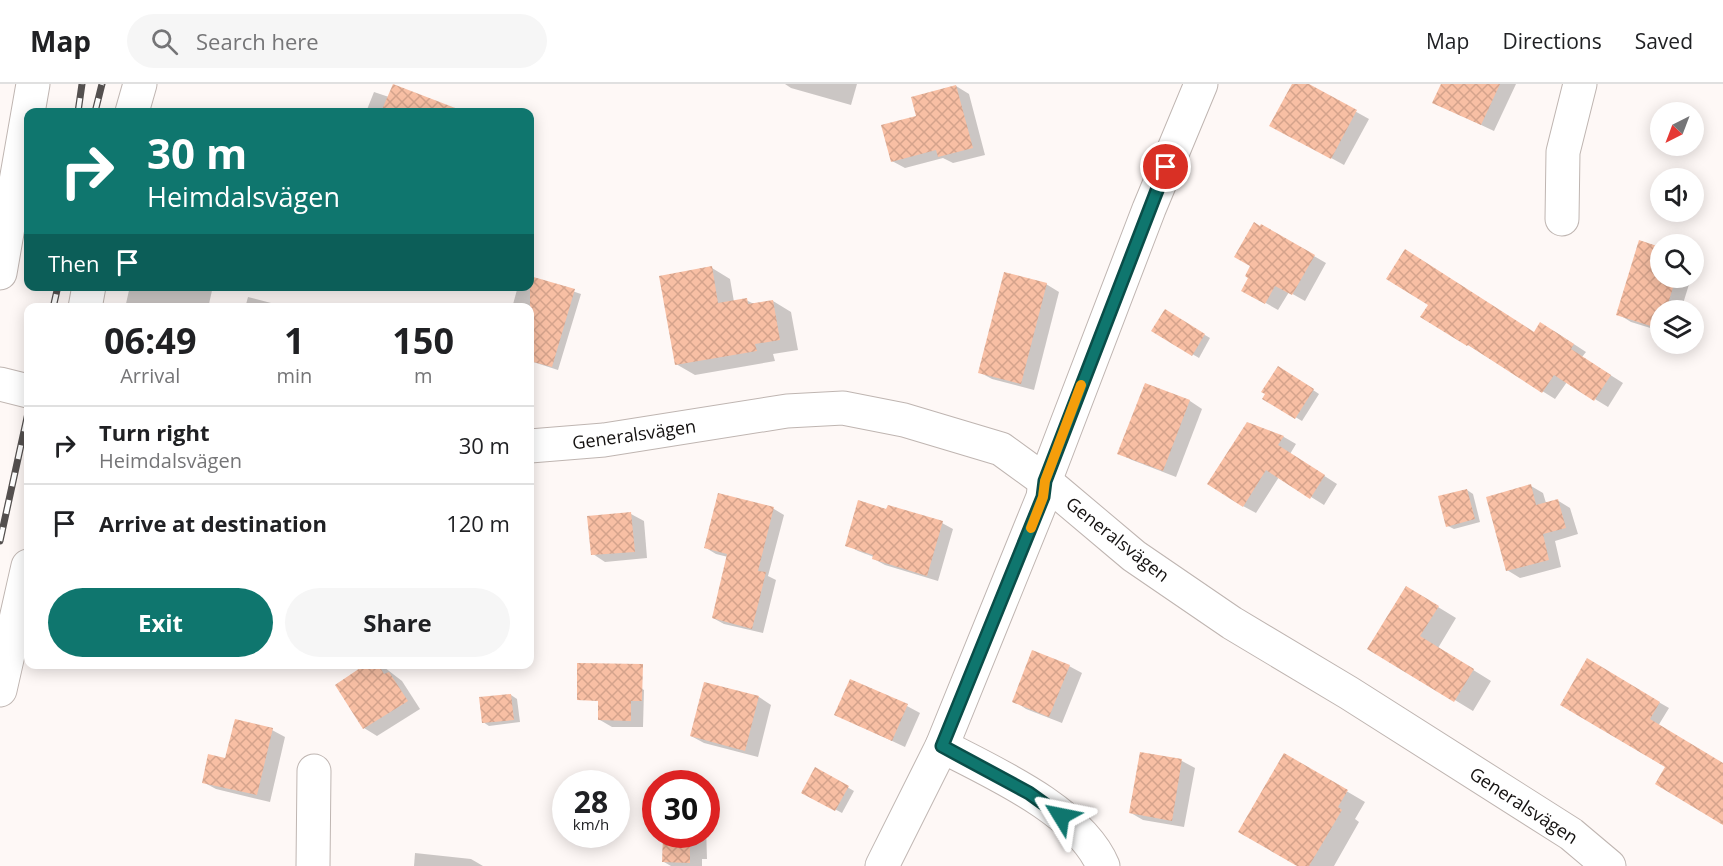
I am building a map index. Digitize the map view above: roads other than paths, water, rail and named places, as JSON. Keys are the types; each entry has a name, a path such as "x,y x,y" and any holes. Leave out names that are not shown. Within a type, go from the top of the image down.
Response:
{"street":[{"path":"29,108 33,84"},
{"path":"133,108 140,84"},
{"path":"882,866 942,746 1043,497 1045,481 1149,209 1202,84"},
{"path":"1562,219 1563,152 1580,84"},
{"path":"0,273 24,136"},
{"path":"0,384 24,390"},
{"name":"Generalsvägen","path":"534,446 604,440 787,411 843,408 904,420 1001,449 1045,481 1134,556 1232,623 1349,693 1571,834 1609,866"},
{"path":"0,690 24,584"},
{"path":"942,746 1029,793 1077,827 1100,857 1103,866"},
{"path":"313,866 314,771"}],"railway":[{"path":"79,108 82,84"},
{"path":"96,108 102,84"},
{"path":"54,303 57,291"},
{"path":"0,541 24,431"}]}
